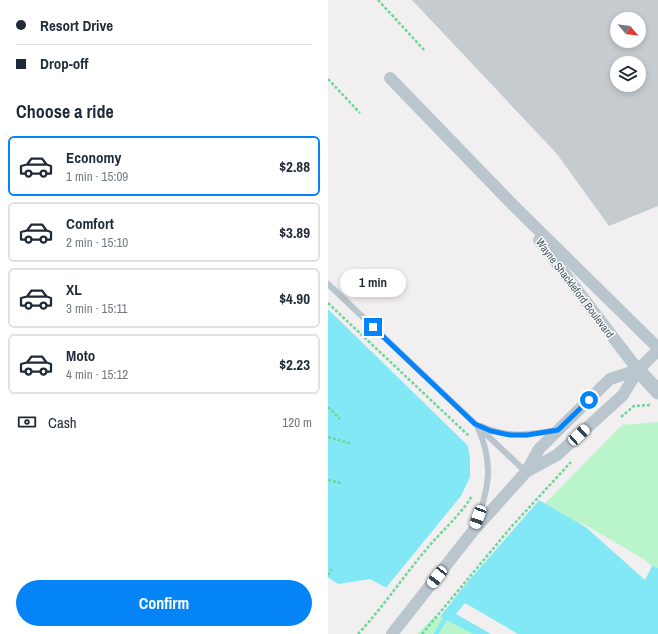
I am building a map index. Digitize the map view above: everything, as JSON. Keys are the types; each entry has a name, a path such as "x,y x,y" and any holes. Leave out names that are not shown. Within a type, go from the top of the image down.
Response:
{"street":[{"name":"Wayne Shackleford Boulevard","path":"390,78 513,206 658,349"},
{"name":"Wayne Shackleford Boulevard","path":"513,206 638,370"},
{"path":"526,472 557,455 623,395 638,370 658,349"},
{"path":"392,634 473,531 526,472 539,448 610,379 638,370"},
{"path":"638,370 655,399"}],"lane":[{"path":"328,284 526,472"},
{"path":"475,424 491,431 510,435 527,435 558,430"},
{"path":"473,531 487,489 488,470 484,441 475,424"}],"path":[{"path":"378,0 426,51"},
{"path":"328,79 360,113"},
{"path":"328,303 470,437"},
{"path":"619,420 634,406 647,404 655,399"},
{"path":"328,407 340,419"},
{"path":"328,437 352,444"},
{"path":"422,634 512,526 572,461"},
{"path":"328,480 341,483"},
{"path":"358,634 376,614 430,545 458,515 475,491"},
{"path":"329,572 332,569"}],"green space":[{"path":"658,422 658,634 417,634 622,425"}],"water":[{"path":"328,309 501,478 652,566 658,568 658,634 473,634 370,579 338,584 328,577"}],"pier":[{"path":"328,307 503,476 541,498 465,585 439,618 385,589 461,496 470,477 470,458 467,442 328,309"},
{"path":"579,521 645,560 652,566 645,580"},
{"path":"465,603 518,634 491,634 456,614"}],"building":[{"path":"412,0 658,0 658,206 609,226 557,154"}],"waterway":[{"path":"436,634 445,619"}],"route":[{"path":"373,327 475,424 491,431 510,435 527,435 558,430 589,400"}]}
